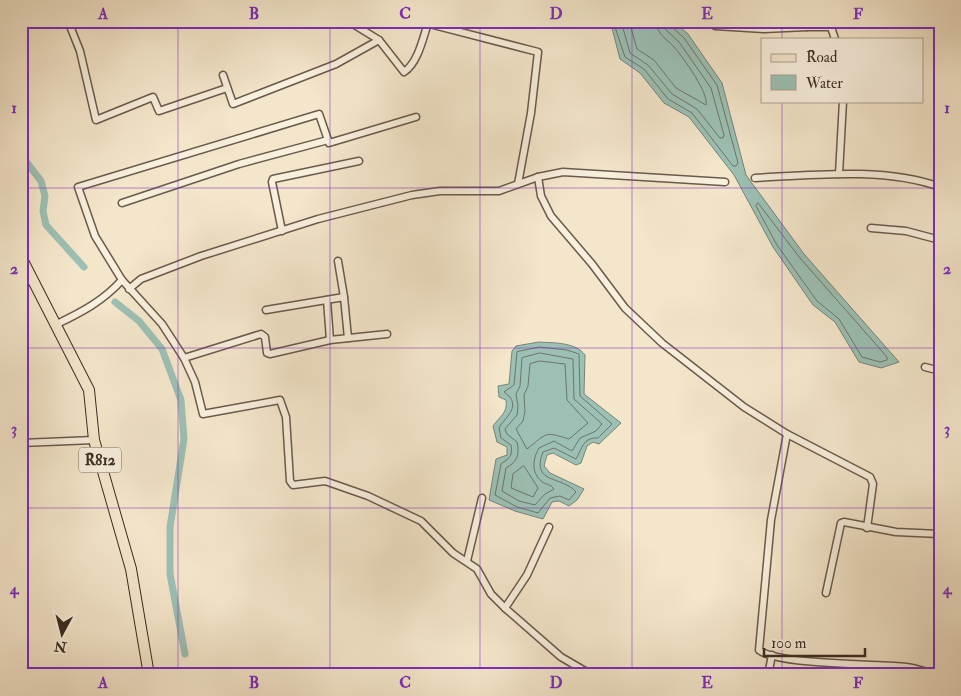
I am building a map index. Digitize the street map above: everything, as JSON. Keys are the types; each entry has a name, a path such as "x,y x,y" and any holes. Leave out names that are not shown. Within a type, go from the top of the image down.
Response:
{"main road":[{"name":"R812","path":"21,257 57,324 89,390 94,440 131,569 149,675"}],"street":[{"path":"21,26 34,21"},
{"path":"68,21 80,51 96,120 153,97 159,111 228,88"},
{"path":"348,21 378,40 404,72 410,68 428,23"},
{"path":"418,21 538,52 531,113 518,184"},
{"path":"715,26 764,29 807,24 830,27 835,38"},
{"path":"223,75 233,104 336,64 378,40"},
{"path":"839,174 843,102"},
{"path":"416,117 329,143 319,114 78,187 91,230 122,280 162,324 184,358 195,382 203,414 280,400 286,417 290,481 293,486 326,481 368,496 421,521 453,553 478,569 491,594 505,608 561,657 592,675"},
{"path":"122,203 239,164 328,140"},
{"path":"282,231 273,180 359,161"},
{"path":"129,289 141,279 200,256 318,219 412,194 440,191 499,191 538,177 562,172 589,172 725,182"},
{"path":"755,178 839,174 914,180 940,187"},
{"path":"538,177 541,196 551,216 592,264 625,308 662,343 744,407 787,434 870,477 873,484 867,528"},
{"path":"871,228 906,231 940,240"},
{"path":"338,261 348,338"},
{"path":"57,324 90,308 110,293 122,280"},
{"path":"266,310 344,297"},
{"path":"327,300 330,340"},
{"path":"184,358 262,334 268,354 330,340 387,334"},
{"path":"925,367 940,371"},
{"path":"787,434 771,520 758,646 763,653 772,655 825,663 908,667 936,675"},
{"path":"21,443 94,440"},
{"path":"467,561 482,498"},
{"path":"826,592 839,526 844,522 867,528 940,534"},
{"path":"505,608 527,576 549,527"},
{"path":"768,675 772,655"}],"water":[{"path":"607,21 673,21 688,34 722,83 746,175 804,254 899,362 881,368 859,362 835,322 813,305 773,247 734,175 689,117 664,103 640,73 620,59 612,28"},
{"path":"539,342 570,345 581,351 585,355 584,394 621,423 599,444 593,442 587,446 581,463 576,465 553,453 547,455 544,466 550,473 584,489 577,500 569,506 559,501 552,502 543,519 515,511 489,500 496,459 507,455 507,447 497,442 493,426 506,408 506,400 499,397 498,386 509,384 512,351 516,346"}],"waterway":[{"path":"21,155 41,181 45,196 43,211 46,225 84,267"},
{"path":"115,302 139,321 162,349 181,400 184,439 170,527 170,574 185,654"}]}
